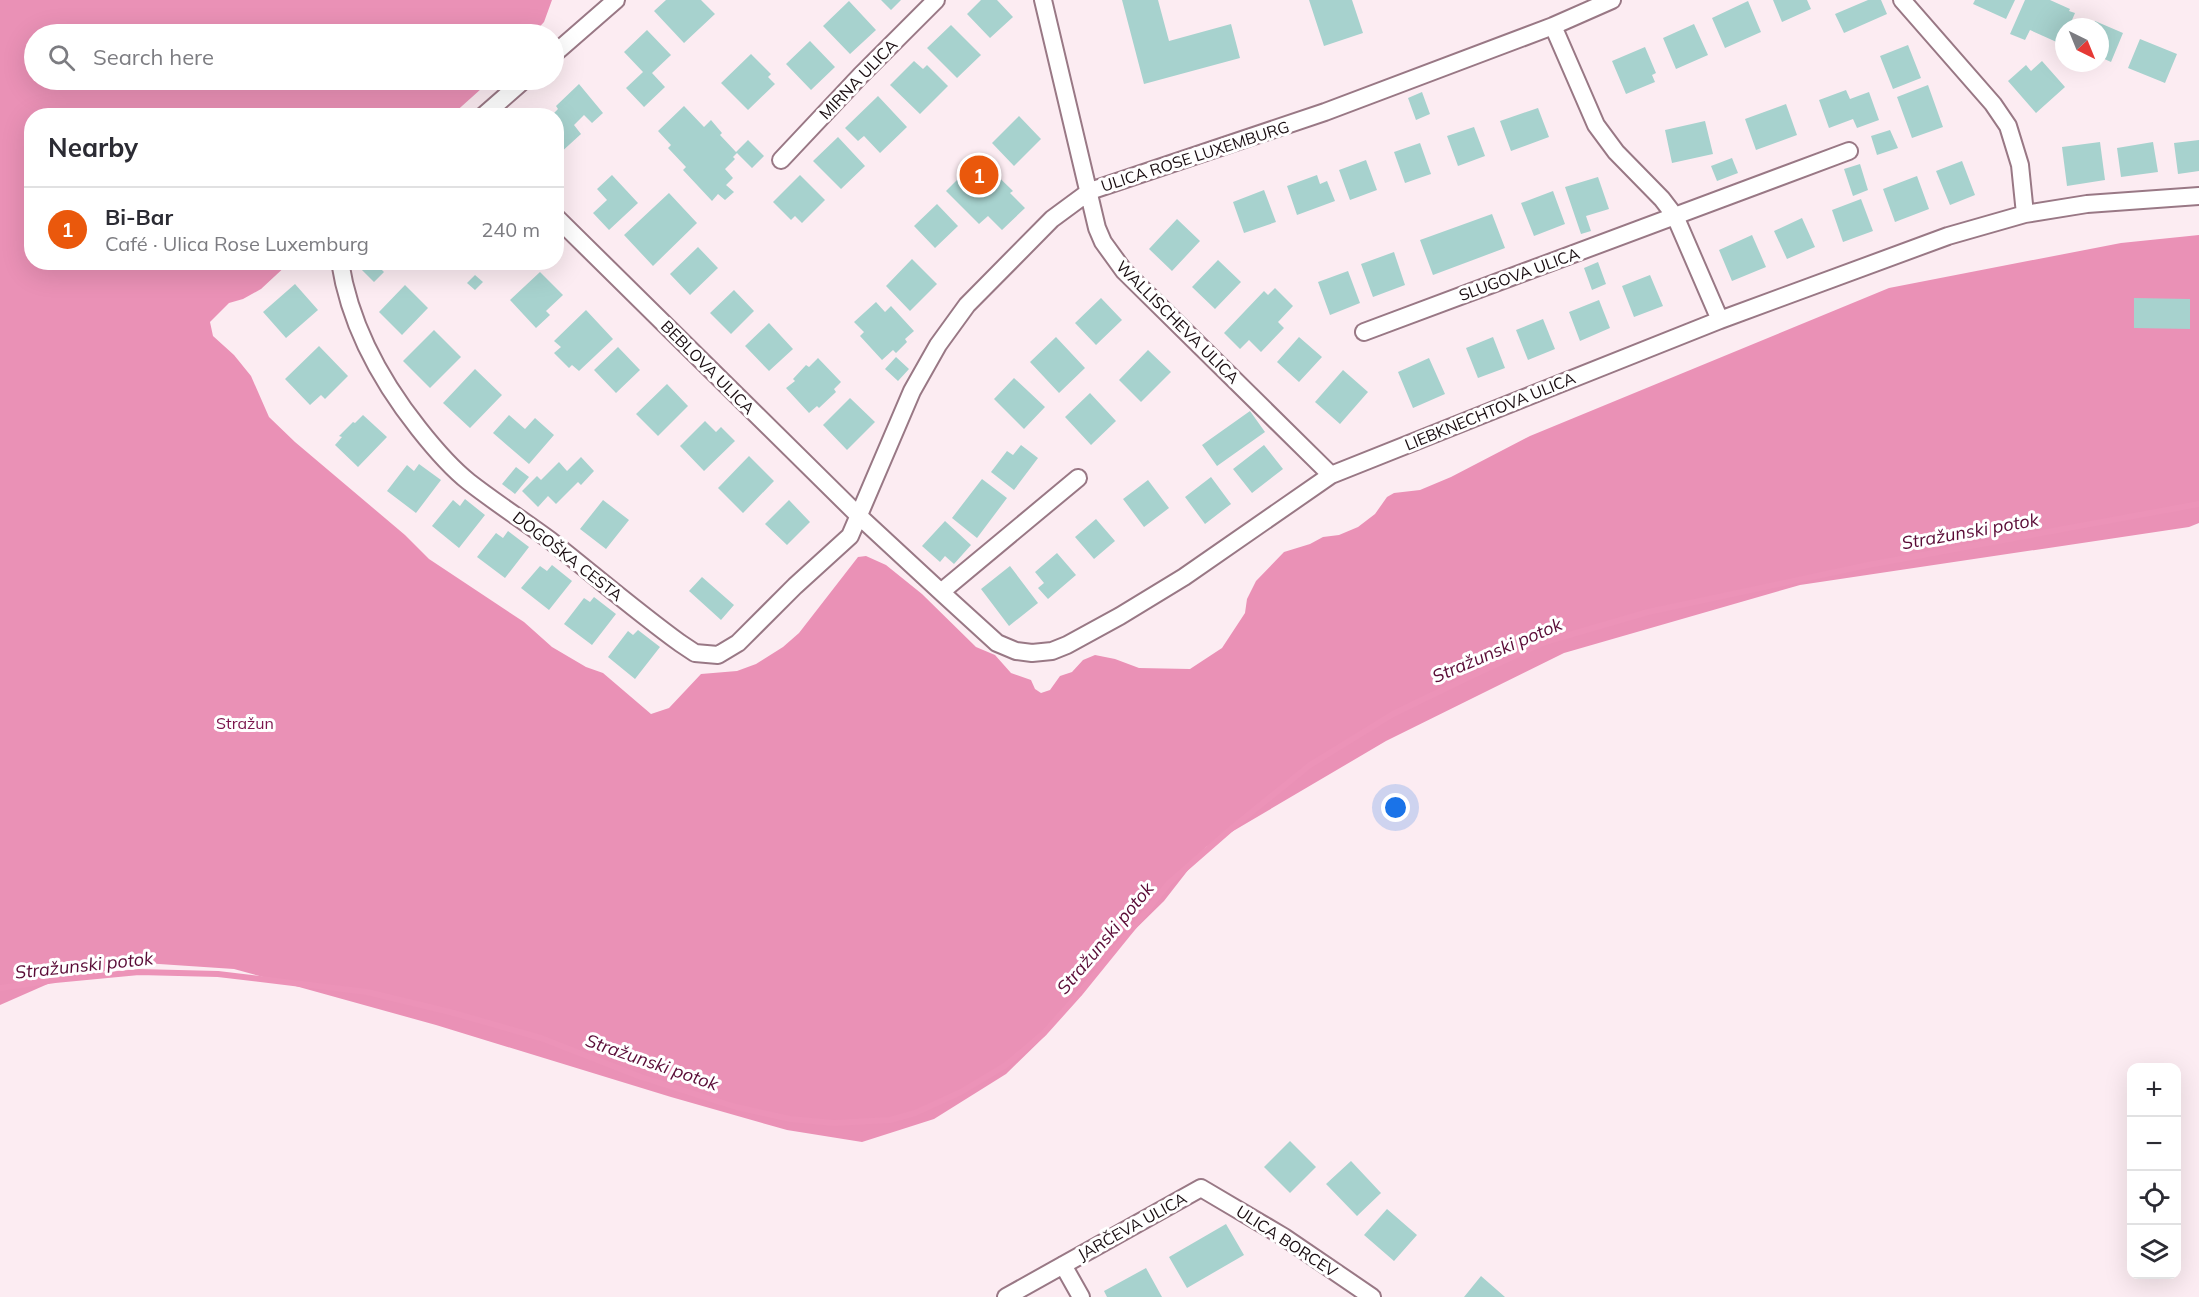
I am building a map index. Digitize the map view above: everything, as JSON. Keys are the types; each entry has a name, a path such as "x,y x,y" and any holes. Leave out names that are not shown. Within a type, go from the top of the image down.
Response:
{"street":[{"path":"564,45 616,0"},
{"name":"MIRNA ULICA","path":"781,160 936,0"},
{"name":"WALLISCHEVA ULICA","path":"1042,0 1090,191 1097,228 1103,242 1124,271 1331,475"},
{"name":"ULICA ROSE LUXEMBURG","path":"860,517 912,391 938,345 967,306 1036,235 1052,219 1090,191 1326,112 1553,26 1612,0"},
{"path":"1902,0 1993,104 2008,126 2019,165 2025,214"},
{"path":"1553,26 1596,125 1616,152 1662,199 1675,216 1720,320"},
{"path":"492,108 513,90"},
{"name":"SLUGOVA ULICA","path":"1364,332 1849,151"},
{"name":"LIEBKNECHTOVA ULICA","path":"860,517 997,643 1016,651 1032,654 1052,651 1081,639 1184,577 1331,475 1720,320 1948,236 2025,214 2087,204 2199,196"},
{"name":"BEBLOVA ULICA","path":"564,225 860,517"},
{"name":"DOGOŠKA CESTA","path":"341,270 345,292 367,350 386,385 436,450 469,482 530,525 660,629 695,654 718,656 738,643 795,586 850,536 860,517"},
{"path":"941,592 1078,478"},
{"name":"JARČEVA ULICA","path":"1006,1297 1201,1188"},
{"name":"ULICA BORCEV","path":"1201,1188 1284,1237 1372,1297"},
{"name":"JARČEVA ULICA","path":"1063,1265 1081,1297"}],"green space":[{"name":"Stražun","path":"0,0 552,0 542,24 24,24 24,90 480,90 460,108 24,108 24,270 281,270 261,289 243,299 229,303 210,322 213,336 234,355 251,376 269,417 295,442 405,535 429,559 524,622 552,647 586,667 603,673 651,714 669,708 701,674 737,671 756,664 783,647 799,633 858,557 866,556 886,565 922,594 976,647 995,655 1011,673 1031,680 1035,689 1041,693 1050,690 1060,676 1072,672 1083,660 1095,655 1115,659 1139,668 1190,669 1222,648 1245,613 1247,599 1256,581 1284,552 1358,527 1375,514 1387,497 1394,493 1420,490 1451,477 1530,436 1889,288 2121,243 2199,235 2199,523 2189,527 1800,585 1564,653 1386,741 1206,847 1164,901 1108,956 1063,1009 1045,1036 1006,1074 934,1119 862,1142 787,1130 436,1025 234,969 144,963 50,983 0,1005"}],"building":[{"path":"666,0 701,0 715,14 684,43 654,11"},
{"path":"881,0 901,0 891,10"},
{"path":"981,0 997,0 1013,17 990,38 967,14"},
{"path":"1122,0 1158,0 1169,41 1231,24 1240,58 1144,84"},
{"path":"1309,0 1352,0 1363,33 1324,46"},
{"path":"1773,0 1807,0 1811,9 1782,22"},
{"path":"1868,0 1881,0 1887,14 1844,33 1835,14"},
{"path":"1975,0 2015,0 2006,19 1973,4"},
{"path":"2025,0 2050,0 2075,13 2073,18 2055,18 2055,41 2030,30 2025,40 2010,34"},
{"path":"849,1 876,30 850,54 823,26"},
{"path":"1748,1 1761,32 1725,48 1712,18"},
{"path":"1694,24 1708,55 1676,69 1663,38"},
{"path":"951,25 981,55 957,78 927,48"},
{"path":"2109,27 2123,33 2111,62 2109,61"},
{"path":"647,30 671,55 652,73 665,87 644,107 626,88 643,72 624,52"},
{"path":"2140,39 2177,54 2165,83 2128,68"},
{"path":"810,41 835,67 811,90 786,64"},
{"path":"1908,45 1921,78 1893,89 1880,56"},
{"path":"1645,47 1656,73 1652,75 1655,82 1626,94 1612,61"},
{"path":"751,54 771,74 768,77 775,84 748,110 721,83"},
{"path":"914,61 923,69 927,65 948,86 920,114 890,85"},
{"path":"2042,61 2065,87 2036,113 2008,81 2026,65 2031,71"},
{"path":"579,84 603,113 592,123 584,115 574,125 581,134 564,150 564,108 556,106"},
{"path":"1928,85 1943,127 1912,138 1897,97"},
{"path":"1846,90 1850,99 1869,92 1879,120 1857,128 1853,119 1829,128 1819,100"},
{"path":"1422,92 1430,114 1416,120 1408,98"},
{"path":"878,96 907,127 880,153 864,136 858,141 845,128"},
{"path":"1786,104 1797,135 1756,150 1745,119"},
{"path":"684,106 704,127 711,120 722,133 720,135 736,152 748,140 764,156 752,168 737,153 733,157 735,159 725,169 733,178 726,185 734,192 725,200 718,194 712,201 683,170 686,167 668,148 671,145 658,131"},
{"path":"1538,108 1549,137 1511,151 1500,121"},
{"path":"1019,116 1041,139 1014,166 992,143"},
{"path":"1705,121 1713,154 1672,163 1665,130"},
{"path":"1474,127 1485,156 1458,166 1447,136"},
{"path":"1890,130 1898,148 1877,155 1871,136"},
{"path":"838,137 865,166 841,189 813,161"},
{"path":"2199,140 2199,171 2178,174 2174,143"},
{"path":"2100,142 2105,180 2067,186 2062,147"},
{"path":"2153,142 2158,172 2121,177 2117,148"},
{"path":"1420,143 1431,174 1405,183 1394,152"},
{"path":"979,158 1013,191 1010,193 1025,208 1002,230 988,216 979,224 946,191"},
{"path":"1732,158 1738,173 1717,181 1711,166"},
{"path":"1366,160 1377,190 1350,200 1339,170"},
{"path":"1962,161 1975,195 1950,205 1936,171"},
{"path":"1860,164 1868,190 1853,196 1844,169"},
{"path":"612,175 638,203 609,230 593,213 607,200 597,189"},
{"path":"800,175 825,200 802,223 795,216 791,220 773,202"},
{"path":"1317,175 1320,184 1327,181 1335,201 1297,215 1287,186"},
{"path":"1917,176 1929,209 1895,222 1883,189"},
{"path":"1598,177 1609,209 1586,216 1591,231 1581,234 1565,187"},
{"path":"1264,190 1276,222 1244,233 1233,202"},
{"path":"1553,191 1565,224 1534,236 1521,203"},
{"path":"669,193 697,223 653,266 624,235"},
{"path":"1861,199 1873,231 1843,242 1832,210"},
{"path":"937,204 958,226 935,248 914,226"},
{"path":"1492,214 1505,248 1433,275 1420,240"},
{"path":"1802,218 1815,247 1787,259 1774,231"},
{"path":"1177,219 1200,241 1172,271 1149,249"},
{"path":"1752,235 1766,267 1732,281 1719,250"},
{"path":"698,247 718,268 690,295 670,274"},
{"path":"1394,252 1405,285 1373,297 1361,264"},
{"path":"912,259 937,284 910,311 886,286"},
{"path":"1218,260 1241,282 1215,309 1192,287"},
{"path":"1598,262 1606,284 1592,290 1584,268"},
{"path":"362,270 382,270 384,272 374,282"},
{"path":"1348,271 1360,303 1330,315 1318,282"},
{"path":"540,272 563,295 546,311 550,315 536,328 510,300"},
{"path":"475,275 483,282 475,290 467,283"},
{"path":"1650,275 1663,306 1634,317 1622,286"},
{"path":"295,284 318,310 286,338 263,312"},
{"path":"405,285 428,308 402,335 379,312"},
{"path":"1275,288 1293,306 1278,322 1284,328 1261,352 1249,340 1240,349 1224,333 1264,291 1268,295"},
{"path":"734,290 754,311 731,334 710,313"},
{"path":"1101,298 1122,320 1096,345 1075,323"},
{"path":"2134,298 2190,299 2190,329 2134,328"},
{"path":"1599,300 1610,328 1580,341 1569,312"},
{"path":"876,302 885,312 891,306 914,331 905,339 907,342 896,353 893,350 882,360 860,336 864,332 854,322"},
{"path":"586,310 613,339 579,371 572,365 569,368 554,353 561,347 554,341"},
{"path":"1543,319 1555,349 1528,360 1516,330"},
{"path":"769,323 793,349 769,371 745,346"},
{"path":"434,330 461,357 430,388 403,361"},
{"path":"1056,337 1085,368 1059,393 1030,362"},
{"path":"1299,337 1322,357 1299,382 1277,362"},
{"path":"1493,337 1505,368 1478,378 1466,348"},
{"path":"319,346 348,376 325,399 321,395 310,405 285,379"},
{"path":"618,347 640,370 616,393 594,370"},
{"path":"1148,350 1171,372 1141,402 1119,380"},
{"path":"896,357 909,369 898,381 885,369"},
{"path":"818,358 841,382 834,389 836,392 819,408 817,406 809,413 786,388 795,381 793,379 806,365 809,367"},
{"path":"1429,358 1445,394 1413,408 1398,372"},
{"path":"475,369 502,395 470,428 443,403"},
{"path":"1343,370 1368,392 1340,424 1315,402"},
{"path":"1014,378 1045,407 1024,429 994,399"},
{"path":"667,384 688,406 658,436 636,414"},
{"path":"1090,393 1116,421 1091,445 1065,417"},
{"path":"850,398 875,422 847,450 823,425"},
{"path":"1250,411 1265,432 1217,466 1202,445"},
{"path":"363,415 387,437 358,467 335,445 342,437 339,436"},
{"path":"509,415 525,429 535,418 554,435 529,464 493,433"},
{"path":"705,421 716,432 721,427 735,441 704,471 680,446"},
{"path":"1021,445 1038,458 1014,490 991,472 1007,451 1013,455"},
{"path":"1264,445 1283,469 1252,493 1233,469"},
{"path":"749,456 774,481 743,513 718,488"},
{"path":"581,457 594,471 581,485 578,482 556,504 548,496 538,507 522,491 537,476 541,480 559,462 567,471"},
{"path":"419,464 441,480 416,513 387,491 407,465 414,471"},
{"path":"516,467 529,477 515,494 502,484"},
{"path":"1211,477 1231,504 1205,524 1185,497"},
{"path":"982,479 1007,498 977,538 952,518"},
{"path":"1148,480 1169,508 1144,527 1123,499"},
{"path":"465,499 485,515 459,548 432,526 453,500 460,506"},
{"path":"603,500 629,520 606,549 580,529"},
{"path":"789,500 810,522 787,545 765,524"},
{"path":"1096,519 1115,541 1094,559 1075,537"},
{"path":"945,521 971,545 954,564 945,556 940,562 922,546"},
{"path":"508,531 529,547 505,578 477,557 496,533 503,538"},
{"path":"1057,553 1076,575 1048,599 1038,588 1044,583 1035,572"},
{"path":"552,565 572,581 549,610 521,588 540,566 547,571"},
{"path":"1010,566 1038,603 1009,626 981,589"},
{"path":"702,577 734,605 721,620 689,591"},
{"path":"594,597 616,614 592,645 564,624 584,598 590,602"},
{"path":"638,630 660,647 635,679 608,657 628,631 633,635"},
{"path":"1290,1141 1316,1167 1290,1193 1264,1167"},
{"path":"1351,1161 1381,1193 1357,1216 1326,1184"},
{"path":"1387,1209 1417,1235 1394,1261 1364,1235"},
{"path":"1226,1224 1244,1255 1187,1288 1169,1257"},
{"path":"1146,1268 1162,1297 1107,1297 1104,1291"},
{"path":"1481,1276 1505,1297 1464,1297"}],"waterway":[{"name":"Stražunski potok","path":"0,988 139,972 218,974 367,992 450,1012 541,1038 641,1077 736,1107 790,1119 834,1123 890,1120 915,1113 961,1092 1006,1065 1044,1033 1079,994 1169,883 1232,828 1310,765 1393,714 1469,677 1545,642 1648,612 1868,565 2199,504"}],"place":[{"name":"Bi-Bar","path":"979,175"}]}
